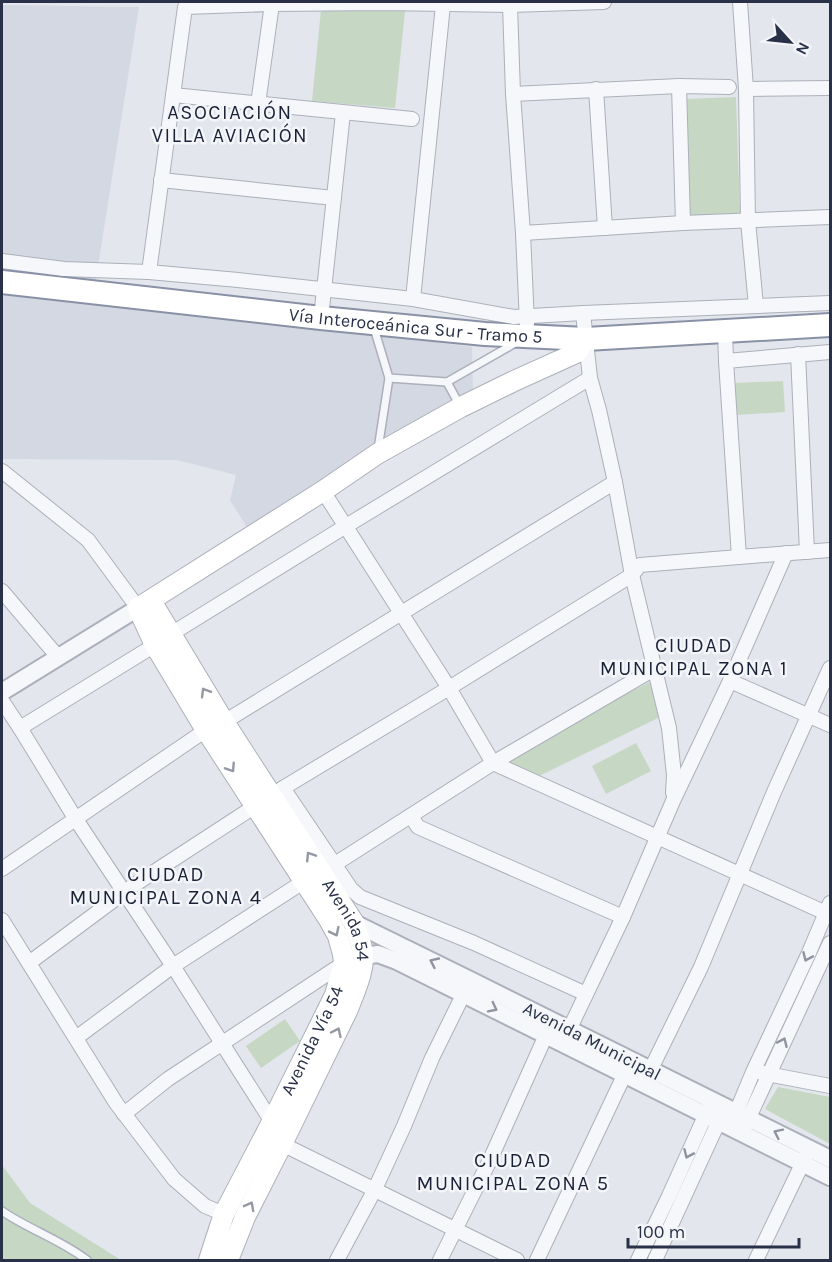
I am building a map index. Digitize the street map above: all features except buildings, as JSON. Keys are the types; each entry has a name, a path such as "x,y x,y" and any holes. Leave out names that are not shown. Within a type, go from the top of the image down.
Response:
{"highway":[{"name":"Vía Interoceánica Sur - Tramo 5","path":"2,282 485,334 527,326 586,339 831,325"}],"main road":[{"path":"144,605 377,454 460,407 576,354 586,339"},
{"name":"Avenida Vía 54","path":"144,605 215,726 270,797 303,882 338,936 344,963 335,995 224,1214 209,1260"},
{"name":"Avenida 54","path":"228,1260 244,1217 348,1009 363,956 354,923 270,797"}],"street":[{"path":"149,272 185,7 272,4 510,5 604,2"},
{"path":"740,2 747,89 748,220 756,306"},
{"path":"258,104 272,4"},
{"path":"413,299 442,5"},
{"path":"510,5 527,326"},
{"path":"513,94 679,86 729,87"},
{"path":"679,86 683,223"},
{"path":"747,89 831,88"},
{"path":"596,89 604,228"},
{"path":"173,95 412,119"},
{"path":"321,318 343,113"},
{"path":"161,180 334,198"},
{"path":"523,233 831,217"},
{"path":"2,261 64,269 149,272 238,280 413,299 514,317 527,326 583,313 831,303"},
{"path":"583,313 590,378 615,482 632,575 669,728 675,775 673,801"},
{"path":"725,330 739,556"},
{"path":"726,361 831,352"},
{"path":"798,354 807,552"},
{"path":"20,728 590,378"},
{"path":"2,471 88,540 144,605 2,693"},
{"path":"2,869 215,726 615,482"},
{"path":"323,491 449,688 493,763 740,874 828,908 753,1071 727,1117 655,1260"},
{"path":"28,963 125,892 270,797 632,575 640,565 831,550"},
{"path":"440,1260 490,1160 546,1035 569,1030 623,917 786,553"},
{"path":"2,591 58,657"},
{"path":"647,1077 700,967 774,792 831,668"},
{"path":"335,864 493,763 654,669"},
{"path":"730,681 831,725"},
{"path":"2,701 272,1122"},
{"path":"270,797 335,864 360,897 474,943 586,994"},
{"path":"411,816 418,827 623,917"},
{"path":"76,1038 173,966 303,882"},
{"path":"2,920 124,1114 174,1179 205,1206 224,1214"},
{"name":"Avenida Municipal","path":"354,923 546,1035 627,1067 806,1156 831,1177"},
{"path":"638,1260 669,1196 727,1117 768,1075 831,943"},
{"name":"Avenida Municipal","path":"363,956 378,954 467,987 569,1030 627,1067"},
{"path":"124,1114 168,1078 344,963"},
{"path":"338,1260 374,1191 432,1058 467,987"},
{"path":"537,1260 627,1067"},
{"path":"753,1071 831,1086"},
{"path":"282,1144 517,1260"},
{"path":"756,1260 806,1156"},
{"name":"Avenida Municipal","path":"806,1156 831,1159"}],"lane":[{"path":"373,323 389,378 377,454"},
{"path":"389,378 447,382 527,326"},
{"path":"447,382 460,407"},
{"path":"2,1211 77,1252 87,1260"}],"shaded area":[{"path":"2,5 139,7 93,298 472,347 473,391 248,529 230,500 236,475 177,460 2,459"}],"green space":[{"path":"321,10 405,11 395,108 312,101"},
{"path":"736,97 740,214 690,216 687,99"},
{"path":"783,381 785,412 736,415 735,383"},
{"path":"652,681 660,717 537,777 511,766 510,760 599,708"},
{"path":"636,743 651,771 606,794 592,766"},
{"path":"285,1019 300,1041 261,1068 246,1046"},
{"path":"778,1087 830,1097 830,1144 765,1109"},
{"path":"2,1165 30,1203 121,1260 2,1260"}],"district":[{"name":"ASOCIACIÓN VILLA AVIACIÓN","path":"230,124"},
{"name":"CIUDAD MUNICIPAL ZONA 1","path":"694,656"},
{"name":"CIUDAD MUNICIPAL ZONA 4","path":"166,886"},
{"name":"CIUDAD MUNICIPAL ZONA 5","path":"513,1172"}]}
